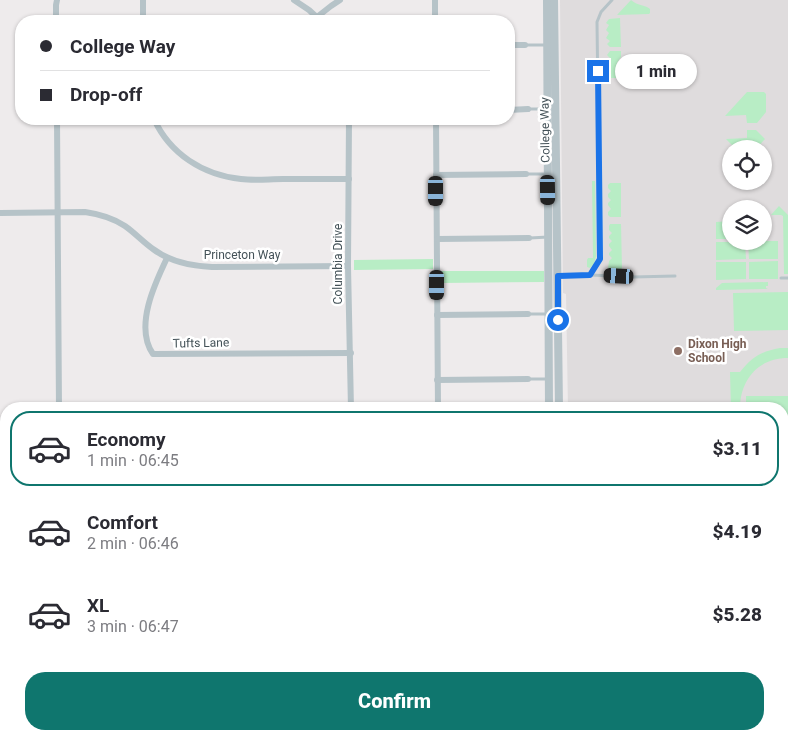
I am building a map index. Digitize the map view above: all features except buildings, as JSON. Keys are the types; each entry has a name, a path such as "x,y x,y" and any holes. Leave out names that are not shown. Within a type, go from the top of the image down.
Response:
{"street":[{"path":"56,15 57,0"},
{"path":"143,0 143,15"},
{"path":"294,0 314,15"},
{"path":"323,15 340,0"},
{"path":"434,0 435,15"},
{"name":"College Way","path":"547,0 550,402"},
{"name":"College Way","path":"554,0 559,402"},
{"path":"515,45 526,45"},
{"path":"515,110 528,110"},
{"path":"57,125 59,402"},
{"path":"157,125 175,150 189,162 201,169 216,174 243,180 349,179"},
{"name":"Columbia Drive","path":"349,125 348,266 351,402"},
{"path":"436,125 438,402"},
{"path":"436,175 526,174"},
{"name":"Princeton Way","path":"0,212 84,212 108,217 124,226 153,250 167,258 195,266 348,266"},
{"path":"436,239 529,238"},
{"name":"Tufts Lane","path":"167,258 156,282 148,308 146,328 149,348 153,354 351,353"},
{"path":"437,315 528,314"},
{"path":"438,380 528,379"},
{"path":"0,504 0,530"}],"lane":[{"path":"590,275 600,259 597,22 601,12 612,0"},
{"path":"526,45 547,45"},
{"path":"528,110 548,109"},
{"path":"526,174 548,174"},
{"path":"529,238 548,237"},
{"path":"549,259 558,276 675,276"},
{"path":"781,278 788,278"},
{"path":"528,314 549,314"},
{"path":"528,379 549,379"}],"shaded area":[{"name":"Dixon High School","path":"560,0 788,0 788,402 568,402 566,294 563,293"}],"green space":[{"path":"631,0 650,9 650,13 617,15"},
{"path":"620,18 621,47 610,47 607,44 610,41 606,38 609,33 606,30 609,25 606,23 609,19"},
{"path":"610,51 621,51 621,57 617,63 616,78 609,78 607,76 610,73 607,70 610,65 607,61 610,58 607,55"},
{"path":"747,92 764,92 766,94 766,112 757,123 747,123 746,115 725,116"},
{"path":"747,130 756,130 765,139 726,139 747,138"},
{"path":"592,181 595,181 596,256 594,264 590,268 587,267 587,260 588,258 593,258"},
{"path":"610,183 621,183 621,217 610,217 608,215 611,209 608,205 611,200 608,197 611,191 608,188"},
{"path":"779,206 788,215 788,274 784,274 783,216 772,214"},
{"path":"716,222 722,222 722,239 716,239"},
{"path":"610,224 621,224 622,269 608,269 609,261 612,258 609,255 612,250 609,246 612,241 609,238 612,233 609,230"},
{"path":"772,241 778,241 778,259 749,259 748,250 772,250"},
{"path":"716,242 722,242 722,250 745,250 746,259 716,260"},
{"path":"433,259 433,269 354,270 354,260"},
{"path":"778,261 778,279 749,279 749,262"},
{"path":"716,262 746,262 746,279 716,280"},
{"path":"441,271 544,271 544,282 442,283"},
{"path":"768,282 766,288 768,289 716,290 722,283"},
{"path":"788,292 788,330 734,331 733,293"},
{"path":"788,348 788,358 777,359 760,366 747,380 741,402 731,402 730,372 740,372 749,362 768,351"},
{"path":"746,396 788,396 788,402 746,402"}],"place":[{"name":"Dixon High School","path":"678,351"}],"route":[{"path":"558,320 558,276 590,275 600,259 598,71"}]}
